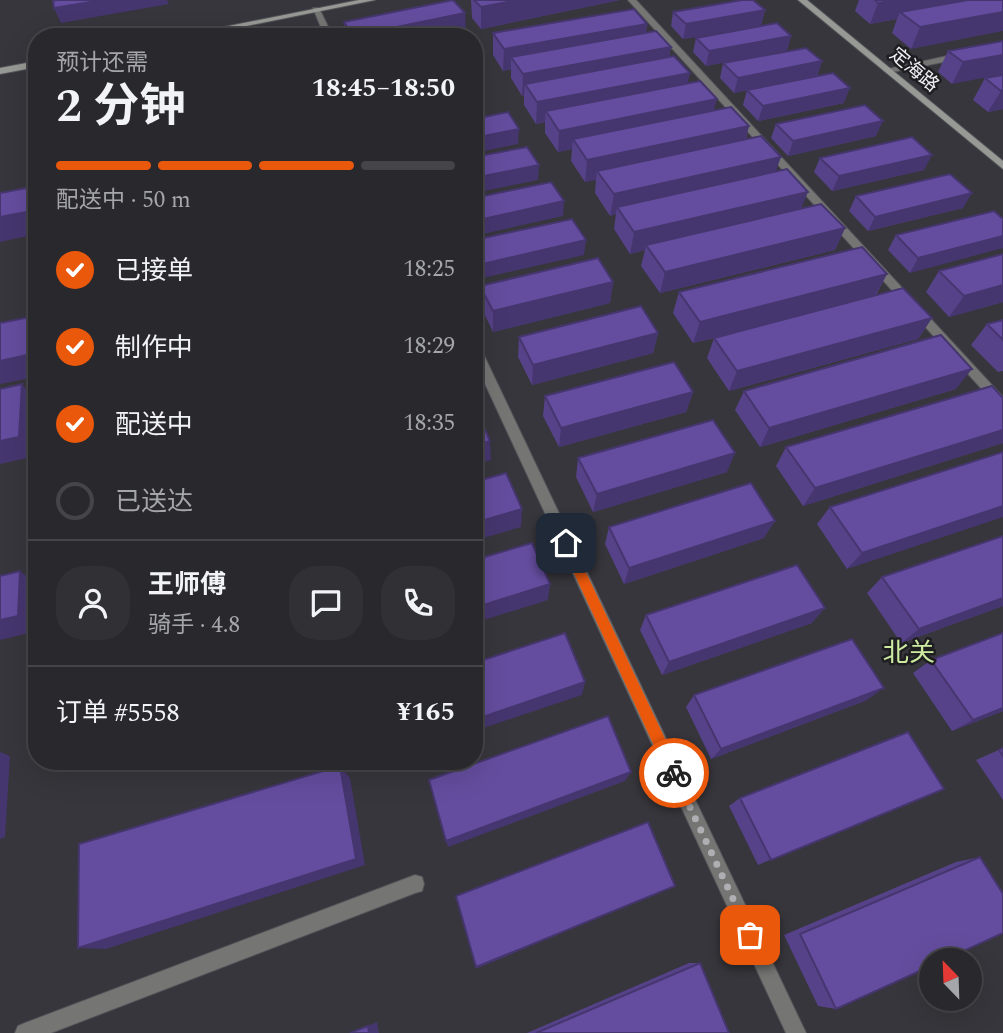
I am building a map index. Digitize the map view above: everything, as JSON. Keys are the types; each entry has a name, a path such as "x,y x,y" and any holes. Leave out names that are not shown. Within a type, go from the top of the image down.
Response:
{"street":[{"path":"224,28 371,0"},
{"path":"632,0 1003,405"},
{"name":"定海路","path":"802,0 1003,166"},
{"path":"316,10 325,28"},
{"path":"887,70 977,53"},
{"path":"0,71 28,66"},
{"path":"483,366 796,1033"},
{"path":"25,1033 415,884"}],"building":[{"path":"103,0 54,8 53,1"},
{"path":"453,0 465,13 392,28 348,28 344,22"},
{"path":"474,0 518,0 481,7"},
{"path":"753,0 765,10 686,24 673,12"},
{"path":"875,0 896,0 878,3"},
{"path":"968,0 1003,0 1003,12 920,27 900,12"},
{"path":"634,9 647,24 504,49 493,33"},
{"path":"777,23 791,36 709,51 696,38"},
{"path":"656,31 671,47 523,74 511,57"},
{"path":"1003,41 1003,55 963,62 948,51"},
{"path":"806,48 822,61 738,78 723,63"},
{"path":"674,56 690,73 537,102 525,84"},
{"path":"833,73 850,88 763,106 747,90"},
{"path":"1003,75 1001,91 985,78"},
{"path":"700,81 717,99 559,131 546,111"},
{"path":"865,105 883,121 793,141 776,124"},
{"path":"731,107 749,126 587,160 573,139"},
{"path":"508,112 519,129 483,136 483,117"},
{"path":"761,136 781,157 614,194 597,171"},
{"path":"912,137 932,155 839,176 820,158"},
{"path":"527,147 539,165 483,176 483,155"},
{"path":"787,169 808,192 634,232 617,207"},
{"path":"950,174 972,193 875,217 856,196"},
{"path":"551,182 564,201 483,219 483,196"},
{"path":"28,188 28,212 0,217 0,193"},
{"path":"821,204 845,228 665,272 646,245"},
{"path":"994,211 1003,219 1003,236 918,258 896,235"},
{"path":"572,219 586,240 483,264 483,238"},
{"path":"862,247 887,274 700,322 679,292"},
{"path":"1003,254 1003,285 964,296 939,271"},
{"path":"598,258 613,282 493,311 483,292 483,285"},
{"path":"903,288 932,318 737,371 714,338"},
{"path":"641,306 658,333 533,365 519,337"},
{"path":"28,317 27,355 0,361 0,323"},
{"path":"1003,320 1003,340 987,324"},
{"path":"941,335 972,369 769,428 744,391"},
{"path":"674,362 693,392 561,428 545,396"},
{"path":"22,384 19,437 0,441 0,389"},
{"path":"992,386 1003,398 1003,430 815,488 786,447"},
{"path":"713,420 735,453 597,494 578,458"},
{"path":"483,425 490,441 483,443"},
{"path":"1003,452 1003,506 862,553 830,507"},
{"path":"506,473 522,509 483,520 483,479"},
{"path":"751,483 775,521 629,568 609,527"},
{"path":"1003,536 1003,598 919,629 882,577"},
{"path":"532,543 550,584 483,605 483,557"},
{"path":"797,565 825,608 669,662 646,615"},
{"path":"20,571 18,616 0,620 0,576"},
{"path":"565,633 585,682 483,717 483,660"},
{"path":"1003,633 1003,708 973,720 931,660"},
{"path":"852,639 884,688 721,749 694,695"},
{"path":"608,716 631,772 446,841 429,780 457,770 483,770 483,761"},
{"path":"908,732 944,789 771,860 740,798"},
{"path":"327,770 341,770 356,859 78,948 79,844"},
{"path":"648,822 675,886 476,967 456,896"},
{"path":"980,857 1003,894 1003,933 970,948 919,948 919,971 836,1009 800,934"},
{"path":"700,963 729,1033 536,1033"},
{"path":"368,1026 369,1033 350,1033"}],"way so far":[{"path":"674,773 750,935"}],"district":[{"name":"北关","path":"909,653"}],"route":[{"path":"566,543 674,773"}]}
